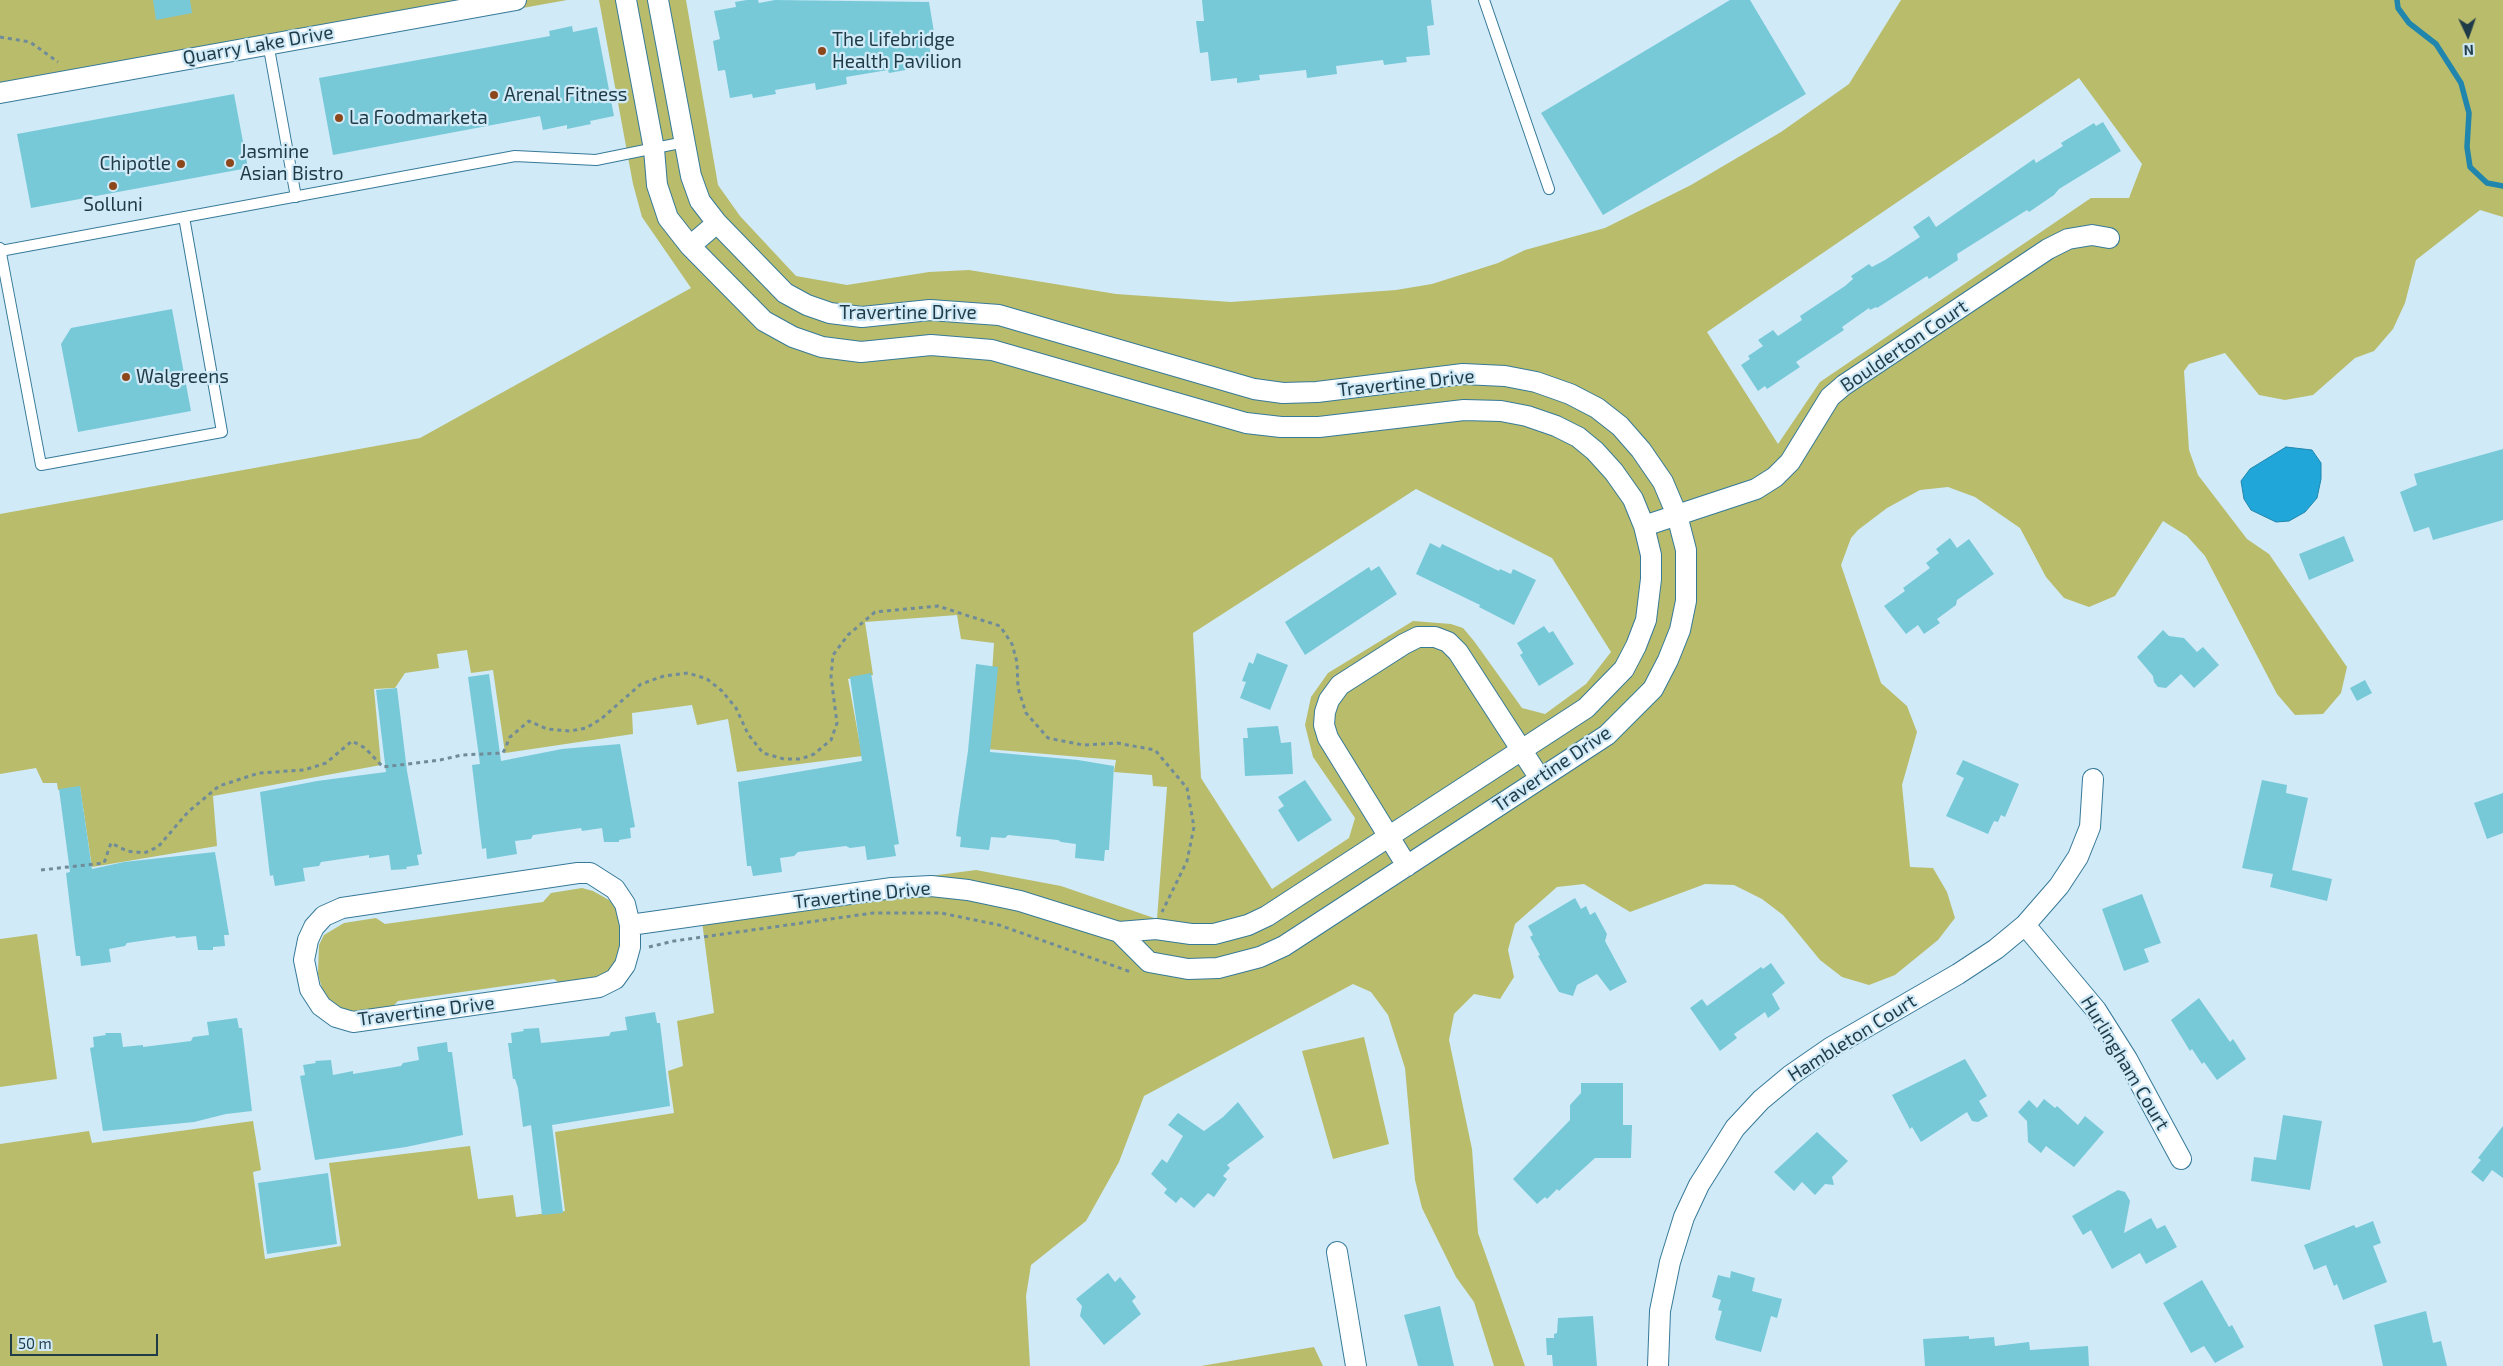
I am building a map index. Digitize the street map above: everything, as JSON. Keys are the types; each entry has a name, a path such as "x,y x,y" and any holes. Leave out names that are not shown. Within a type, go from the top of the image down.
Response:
{"street":[{"name":"Quarry Lake Drive","path":"0,93 268,43 516,0"},
{"name":"Travertine Drive","path":"626,0 654,149 657,185 668,218 690,246 764,321 793,337 822,347 862,352 931,345 992,350 1246,423 1281,428 1319,427 1464,410 1501,411 1527,416 1571,434 1595,451 1614,472 1632,499 1644,526 1651,555 1651,598 1646,620 1624,668 1586,708 1267,916 1248,925 1214,934 1190,934 1156,930 1119,932 1020,901 968,890 931,886 892,888 630,925"},
{"name":"Travertine Drive","path":"658,0 691,176 700,201 717,223 786,293 807,305 830,313 862,317 930,310 999,315 1254,389 1283,393 1317,392 1463,374 1505,376 1536,382 1570,394 1597,408 1620,426 1641,450 1663,482 1677,515 1686,550 1686,601 1680,630 1668,660 1653,689 1607,735 1539,777 1284,946 1260,957 1218,968 1188,969 1149,962 1119,932"},
{"path":"690,246 717,223"},
{"name":"Boulderton Court","path":"1644,526 1756,489 1776,477 1790,462 1830,397 1844,385 2048,249 2068,239 2092,235 2109,238"},
{"path":"1407,866 1328,738 1324,725 1325,712 1329,700 1340,685 1418,637 1435,637 1448,642 1458,652 1539,777"},
{"name":"Hambleton Court","path":"1658,1366 1660,1311 1673,1253 1684,1218 1700,1185 1735,1128 1761,1100 1791,1075 1830,1048 1966,969 1996,949 2025,924 2059,886 2078,857 2090,828 2093,779"},
{"name":"Travertine Drive","path":"578,873 590,873 615,889 625,904 630,925 630,946 625,965 615,979 599,987 353,1022 336,1017 321,1006 310,988 304,960 308,940 314,927 324,916 342,908 578,873"},
{"name":"Hurlingham Court","path":"2025,924 2096,1010 2127,1059 2182,1159"},
{"path":"1337,1252 1356,1366"}],"lane":[{"path":"1484,0 1549,189"},
{"path":"268,43 296,196"},
{"path":"184,217 222,432 40,465 0,250 514,156 596,160 685,142"}],"path":[{"path":"0,37 30,42 59,63"},
{"path":"41,870 104,863 111,843 127,851 144,853 158,847 188,812 219,786 259,773 304,770 326,763 352,741 365,748 383,767 440,760 462,755 503,754 510,737 529,721 547,728 562,730 586,728 601,718 641,684 664,676 688,673 707,679 722,691 736,708 748,734 762,753 784,759 801,759 814,754 831,740 838,723 831,677 833,655 848,634 875,612 938,606 1000,626 1012,644 1018,662 1018,688 1026,713 1048,738 1082,745 1116,743 1155,750 1187,788 1194,827 1187,861 1170,891 1156,930"},
{"path":"644,948 674,941 873,913 942,913 999,925 1135,974 1147,972 1149,962"}],"green space":[{"path":"0,0 567,0 0,102"},
{"path":"599,0 686,0 718,185 740,216 796,276 847,285 929,272 969,270 1116,294 1231,302 1396,290 1432,284 1498,263 1525,250 1605,228 1691,185 1781,132 1849,84 1901,0 2503,0 2503,217 2480,210 2416,260 2405,303 2393,329 2374,351 2355,358 2313,395 2285,400 2259,395 2225,353 2189,364 2184,371 2189,450 2198,475 2247,539 2269,554 2347,667 2341,693 2323,714 2295,715 2277,694 2205,556 2187,536 2163,521 2115,596 2089,607 2064,598 2046,577 2020,528 1975,497 1948,487 1920,490 1887,508 1858,530 1851,538 1841,565 1881,683 1907,706 1917,732 1902,785 1910,867 1933,868 1947,892 1955,918 1938,940 1895,975 1869,985 1842,977 1820,960 1783,915 1762,899 1734,885 1705,884 1630,912 1584,884 1557,887 1515,924 1508,950 1514,977 1500,999 1474,994 1454,1014 1449,1040 1472,1149 1478,1233 1525,1366 1494,1366 1474,1302 1456,1277 1422,1208 1415,1180 1405,1068 1388,1015 1371,992 1353,984 1144,1096 1119,1162 1086,1221 1031,1265 1026,1296 1030,1366 0,1366 0,1144 89,1131 92,1143 253,1121 261,1170 253,1172 265,1259 341,1246 329,1163 470,1146 478,1199 513,1195 516,1217 565,1211 555,1132 674,1113 668,1071 683,1066 677,1021 714,1013 700,906 976,870 1061,886 1157,919 1167,787 1153,786 1152,775 1114,772 1116,760 987,749 994,643 961,639 957,615 865,622 873,675 848,679 862,756 737,772 728,719 697,725 692,705 632,713 633,734 505,753 493,670 471,673 467,650 437,654 439,668 405,673 395,688 374,689 381,765 213,796 217,846 92,867 80,787 58,790 57,783 43,783 36,768 0,774 0,514 420,438 691,288 642,217 633,184","holes":["2079,78 2142,164 2129,198 2091,198 1820,382 1778,444 1707,332","1416,489 1552,558 1611,652 1586,684 1545,714 1522,708 1474,641 1463,628 1451,624 1413,621 1328,673 1311,697 1305,725 1313,757 1355,818 1349,838 1272,889 1201,778 1193,633"]},
{"path":"582,888 593,891 609,900 615,907 618,918 622,942 617,963 603,977 563,986 554,979 398,1001 389,1010 352,1014 335,1007 323,992 318,974 319,945 324,935 344,923 376,918 385,924 543,902 551,893"},
{"path":"37,934 57,1079 0,1087 0,939"},
{"path":"1364,1037 1389,1144 1333,1159 1302,1051"},
{"path":"1314,1347 1323,1366 1201,1366 1248,1358"}],"water":[{"path":"2286,447 2312,450 2321,463 2321,479 2317,498 2305,512 2289,521 2276,522 2251,510 2244,499 2241,481 2250,469"}],"building":[{"path":"153,0 190,0 192,13 156,20"},
{"name":"The Lifebridge Health Pavilion","path":"758,0 759,3 775,0 929,2 934,32 927,33 932,62 910,65 911,69 889,73 888,70 846,77 847,84 816,90 815,83 775,90 776,94 753,98 752,94 730,98 725,70 718,71 713,41 720,39 714,11 736,7 735,2"},
{"path":"1202,0 1431,0 1434,25 1427,26 1430,55 1406,57 1407,62 1384,65 1383,60 1336,66 1337,74 1307,78 1306,70 1259,75 1260,80 1237,83 1237,78 1211,81 1208,52 1200,53 1196,21 1204,21"},
{"path":"1730,0 1750,0 1806,94 1603,215 1541,113"},
{"path":"572,26 573,32 597,27 614,116 590,121 591,124 567,129 567,125 543,130 540,116 333,155 319,78 550,36 549,31"},
{"path":"234,94 248,168 31,208 17,134"},
{"path":"2103,122 2121,151 2059,189 2054,195 2029,212 2027,210 1957,254 1958,260 1929,279 1927,276 1877,308 1870,310 1869,308 1842,327 1844,330 1796,362 1800,367 1767,389 1765,386 1758,391 1741,365 1750,359 1748,356 1763,346 1758,340 1773,330 1778,336 1802,320 1800,316 1845,286 1853,279 1851,276 1869,264 1872,267 1885,260 1920,237 1913,227 1929,216 1936,227 2034,159 2036,163 2063,146 2061,143 2094,123 2096,126"},
{"name":"Walgreens","path":"172,309 191,411 78,432 61,344 71,328"},
{"path":"2503,449 2503,520 2433,540 2429,527 2414,532 2400,492 2417,485 2414,474"},
{"path":"2344,536 2354,561 2309,580 2299,554"},
{"path":"1950,538 1957,548 1969,539 1994,574 1957,600 1956,605 1937,619 1940,623 1924,634 1918,625 1906,634 1884,606 1905,591 1903,588 1930,568 1926,563 1939,553 1936,549"},
{"path":"1430,543 1440,548 1442,544 1499,571 1500,569 1511,574 1513,569 1536,580 1514,625 1479,607 1480,605 1416,574"},
{"path":"1379,566 1397,594 1305,655 1285,622 1369,567 1371,571"},
{"path":"1544,626 1549,633 1553,631 1574,664 1539,686 1520,655 1523,653 1517,643"},
{"path":"2163,630 2169,636 2184,638 2197,652 2203,647 2219,665 2194,688 2181,674 2166,688 2158,687 2154,682 2153,676 2137,657"},
{"path":"1257,653 1288,665 1270,710 1240,698 1246,682 1242,681 1249,662 1253,664"},
{"path":"976,664 998,667 990,752 1078,760 1114,766 1109,850 1105,850 1104,861 1075,858 1076,844 1058,840 1008,835 1005,838 991,837 989,850 960,847 961,837 956,836 968,751"},
{"path":"871,673 899,844 894,845 896,856 867,860 865,846 850,848 846,846 798,852 794,856 780,858 782,872 753,876 751,866 747,866 738,782 862,761 850,677"},
{"path":"489,674 501,761 562,749 620,744 635,827 630,828 631,838 619,840 619,842 604,842 602,828 582,831 581,828 533,835 531,839 515,841 517,854 487,859 486,848 482,849 472,765 480,764 468,677"},
{"path":"2365,680 2372,693 2357,701 2350,688"},
{"path":"397,688 407,771 422,854 417,855 419,865 406,867 407,869 391,870 389,855 369,858 369,855 321,862 319,866 303,868 305,881 275,886 273,875 270,876 260,792 317,781 386,772 376,690"},
{"path":"1278,726 1281,743 1291,742 1293,774 1245,776 1243,738 1248,738 1247,728"},
{"path":"1963,760 2019,784 2005,817 2001,815 1998,822 1994,821 1988,834 1946,816 1964,778 1956,774"},
{"path":"1305,780 1332,820 1298,842 1278,810 1284,806 1278,797"},
{"path":"2262,780 2287,785 2286,793 2308,798 2292,870 2332,879 2327,901 2270,887 2273,874 2242,868"},
{"path":"80,786 92,869 124,862 215,852 229,935 224,935 225,946 213,947 213,950 198,950 196,936 176,938 175,936 127,943 125,946 109,949 111,962 81,966 80,956 76,956 74,940 66,873 70,872 59,789"},
{"path":"2503,793 2503,833 2487,839 2474,803"},
{"path":"2142,894 2161,943 2144,949 2149,962 2124,971 2102,909"},
{"path":"1575,898 1581,909 1586,906 1590,915 1595,912 1607,934 1605,941 1627,982 1610,991 1597,974 1577,985 1573,996 1559,992 1538,956 1540,955 1530,937 1533,935 1528,926"},
{"path":"1771,963 1785,983 1772,994 1780,1009 1768,1018 1765,1012 1734,1034 1737,1038 1720,1051 1690,1008 1702,999 1707,1006 1761,967 1763,969"},
{"path":"2199,998 2230,1042 2233,1039 2246,1059 2217,1080 2204,1062 2202,1064 2192,1049 2190,1051 2171,1020"},
{"path":"655,1012 657,1023 660,1023 670,1106 552,1125 563,1213 542,1215 531,1125 523,1127 518,1088 515,1079 513,1079 508,1043 512,1043 511,1033 524,1031 523,1029 539,1028 541,1043 609,1036 611,1032 627,1030 625,1017"},
{"path":"237,1018 239,1028 242,1028 252,1111 226,1114 194,1122 103,1131 90,1048 94,1047 93,1037 106,1035 105,1033 121,1033 123,1047 143,1045 143,1047 191,1041 193,1037 209,1035 207,1022"},
{"path":"447,1042 448,1052 452,1052 463,1135 406,1147 315,1160 300,1076 305,1075 303,1065 316,1063 315,1061 331,1060 333,1075 353,1071 353,1074 401,1066 403,1063 419,1060 417,1047"},
{"path":"1965,1059 1987,1096 1979,1101 1988,1116 1978,1122 1972,1121 1967,1112 1921,1142 1912,1127 1910,1129 1892,1095"},
{"path":"1581,1083 1623,1083 1623,1125 1632,1125 1631,1158 1595,1158 1559,1191 1557,1189 1547,1199 1545,1197 1537,1204 1513,1179 1570,1120 1570,1105 1581,1093"},
{"path":"2044,1099 2055,1108 2057,1106 2078,1125 2085,1116 2104,1132 2074,1167 2046,1146 2041,1153 2028,1142 2027,1121 2018,1112 2029,1100 2037,1108"},
{"path":"1238,1102 1264,1137 1227,1165 1230,1168 1223,1176 1227,1179 1214,1197 1208,1193 1194,1208 1181,1197 1176,1203 1164,1193 1167,1189 1151,1174 1162,1159 1167,1163 1183,1136 1168,1125 1178,1113 1204,1131 1223,1117"},
{"path":"2283,1115 2322,1121 2310,1190 2251,1181 2254,1157 2276,1160"},
{"path":"2503,1126 2503,1178 2492,1170 2483,1182 2471,1172 2481,1160 2478,1158"},
{"path":"1817,1132 1848,1161 1832,1177 1834,1185 1825,1184 1815,1195 1802,1182 1794,1191 1774,1172"},
{"path":"328,1173 337,1244 267,1254 258,1183"},
{"path":"2118,1190 2125,1192 2130,1201 2124,1233 2151,1218 2157,1229 2165,1225 2177,1247 2146,1264 2140,1253 2112,1269 2091,1230 2083,1235 2072,1216"},
{"path":"2373,1221 2381,1243 2373,1246 2387,1282 2343,1300 2337,1284 2334,1286 2326,1265 2314,1270 2304,1245 2354,1225 2356,1228"},
{"path":"1731,1271 1755,1278 1752,1291 1782,1299 1777,1318 1771,1316 1761,1352 1716,1340 1715,1337 1722,1311 1718,1310 1721,1300 1712,1297 1718,1275 1730,1278"},
{"path":"1108,1273 1115,1282 1120,1277 1136,1297 1132,1301 1141,1314 1104,1345 1080,1316 1082,1306 1076,1299"},
{"path":"2202,1280 2229,1327 2232,1325 2244,1347 2215,1363 2204,1346 2191,1353 2163,1303"},
{"path":"1440,1306 1454,1366 1418,1366 1404,1315"},
{"path":"2426,1311 2433,1343 2441,1341 2447,1366 2383,1366 2374,1325"},
{"path":"1593,1316 1597,1366 1553,1366 1552,1355 1547,1355 1546,1338 1554,1338 1554,1334 1557,1333 1558,1318"},
{"path":"1969,1336 1969,1339 1994,1337 1995,1346 2029,1342 2030,1350 2088,1346 2089,1366 1925,1366 1923,1339"}],"waterway":[{"path":"2397,0 2398,8 2409,23 2436,44 2461,83 2469,113 2467,147 2470,167 2487,183 2503,186"}],"place":[{"name":"The Lifebridge Health Pavilion","path":"822,51"},
{"name":"Arenal Fitness","path":"494,95"},
{"name":"La Foodmarketa","path":"339,118"},
{"name":"Jasmine Asian Bistro","path":"230,163"},
{"name":"Chipotle","path":"181,164"},
{"name":"Solluni","path":"113,186"},
{"name":"Walgreens","path":"126,377"}]}
